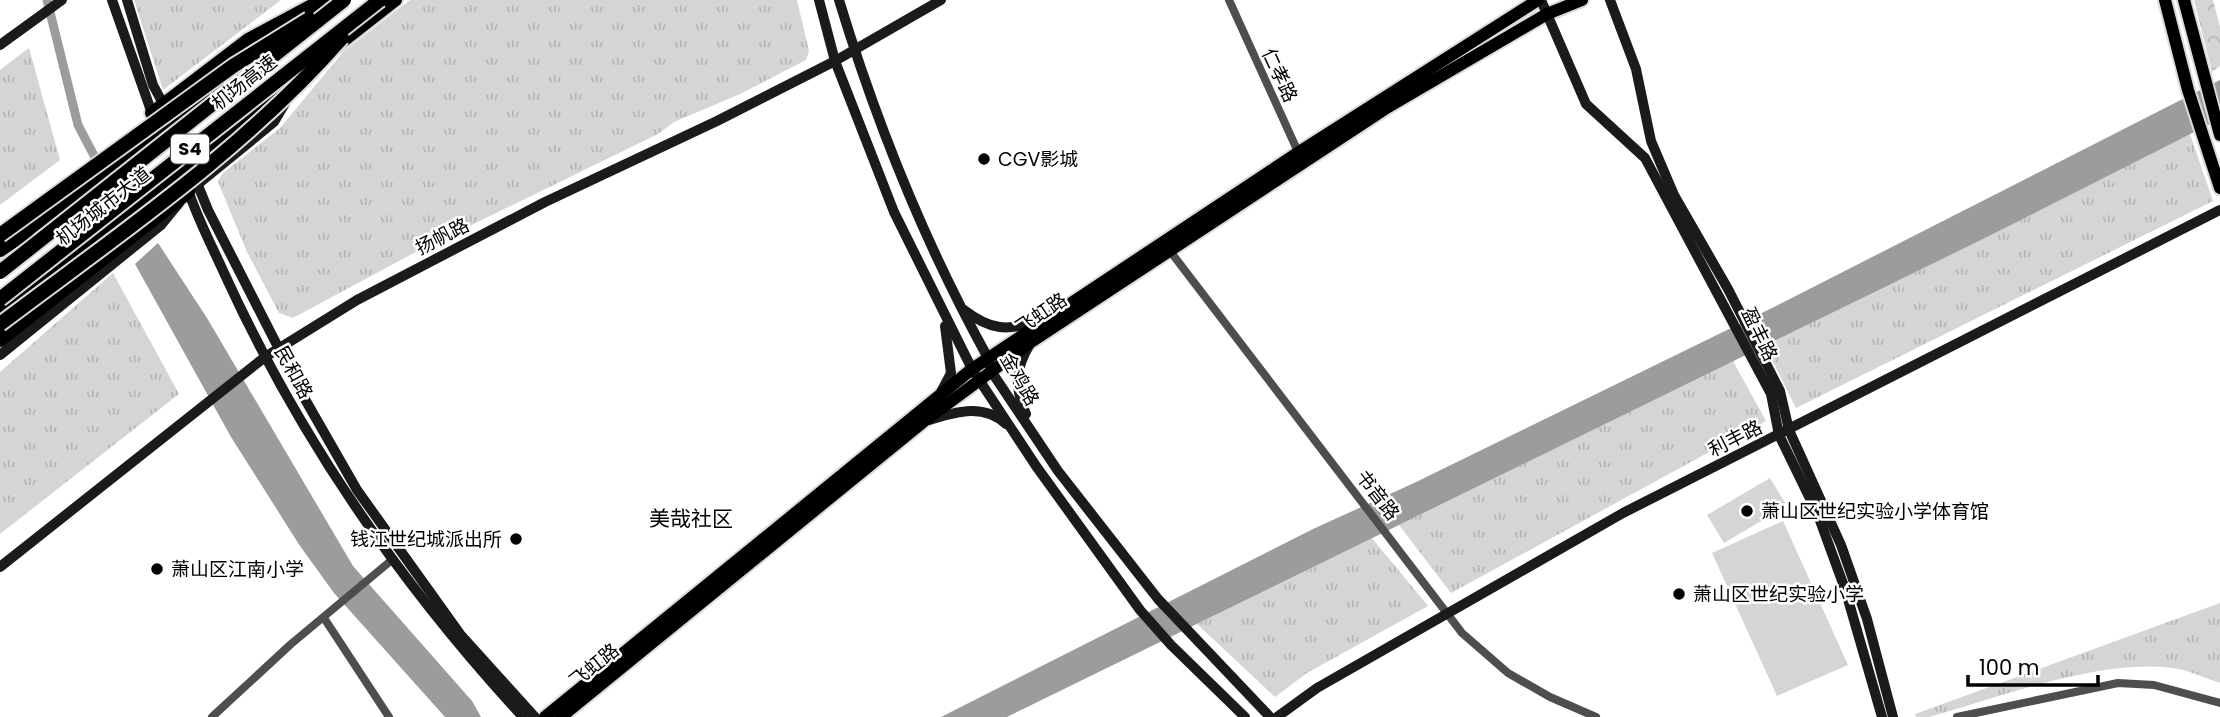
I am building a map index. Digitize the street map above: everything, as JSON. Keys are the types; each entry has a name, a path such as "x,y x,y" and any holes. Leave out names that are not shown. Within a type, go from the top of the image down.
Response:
{"highway":[{"path":"0,235 233,66 342,0"},
{"name":"机场高速","path":"0,272 342,0"},
{"name":"机场高速","path":"0,299 380,0"},
{"path":"0,324 165,199 302,85 364,13"},
{"path":"0,340 158,221 193,188"},
{"path":"0,251 28,231"}],"main road":[{"path":"0,46 62,0"},
{"name":"民和路","path":"112,0 151,113 185,167"},
{"name":"民和路","path":"127,0 153,85 172,122 193,188 265,357 323,456 413,589 523,717"},
{"path":"151,113 248,39 321,0"},
{"name":"机场城市大道","path":"28,231 161,132 329,0"},
{"name":"机场城市大道","path":"0,312 396,0"},
{"name":"金鸡路","path":"818,0 835,61 894,212 941,309 1016,433 1140,610 1171,645 1245,717"},
{"name":"金鸡路","path":"839,0 854,49 913,210 988,358"},
{"name":"扬帆路","path":"0,567 265,357 357,300 835,61 941,0"},
{"name":"飞虹路","path":"561,717 923,422 981,373 988,358 1301,158 1539,0"},
{"name":"盈丰路","path":"1539,0 1586,104 1645,158 1663,196 1722,298 1772,394 1859,630 1882,717"},
{"name":"飞虹路","path":"545,717 941,392 981,373 1031,342 1170,251 1301,158 1547,14 1582,0"},
{"name":"盈丰路","path":"1610,0 1636,69 1651,141 1674,195 1728,289 1780,391 1784,432 1841,545 1867,619 1893,717"},
{"path":"2165,0 2188,90 2220,188"},
{"path":"2184,0 2220,134"},
{"path":"193,188 274,122 303,74"},
{"name":"民和路","path":"193,188 280,347 302,394 357,490 460,634 535,717"},
{"name":"利丰路","path":"1277,717 1317,688 1623,513 2220,210"},
{"path":"0,355 158,221"},
{"path":"960,307 986,325 1007,329 1054,314"},
{"path":"941,309 952,360 951,373 941,392"},
{"path":"1031,342 1021,359 1016,386 1035,436"},
{"name":"金鸡路","path":"981,373 1035,436 1158,599 1270,717"},
{"path":"923,422 972,410 1000,418 1016,433"}],"street":[{"name":"仁孝路","path":"1229,0 1301,158"},
{"name":"书音路","path":"1170,251 1392,538 1462,634 1508,673 1550,698 1597,717"},
{"path":"212,717 290,644 378,575 393,559"},
{"path":"324,618 389,717"},
{"path":"1957,717 2118,682 2154,685 2220,703"}],"green space":[{"path":"134,0 281,0 163,90"},
{"path":"410,0 797,0 809,51 806,60 740,94 674,122 658,134 412,254 293,318 279,313 247,252 218,182 222,174 280,128 343,52"},
{"path":"2194,0 2213,0 2220,27 2220,66 2212,72"},
{"path":"29,48 60,160 0,205 0,70"},
{"path":"2190,134 2213,201 1796,408 1765,346"},
{"path":"113,273 179,394 0,534 0,372"},
{"path":"1733,361 1766,421 1451,593 1399,525"},
{"name":"萧山区世纪实验小学体育馆","path":"1770,478 1787,506 1724,543 1707,515"},
{"path":"1783,521 1848,665 1777,696 1712,553"},
{"path":"1372,538 1428,606 1307,673 1275,697 1197,624"},
{"path":"2220,603 2220,683 2179,669 2119,668 2053,681 1929,717 1916,717 1915,714"}],"shaded area":[{"path":"2220,80 2220,119 1991,235 1007,717 941,717 1313,529 1414,483 1772,308"},
{"path":"158,243 207,318 353,566 472,701 481,717 445,717 334,593 300,546 231,437 135,264"}],"waterway":[{"path":"47,0 78,125 100,167"}],"place":[{"name":"CGV影城","path":"984,159"},
{"name":"萧山区世纪实验小学体育馆","path":"1747,511"},
{"name":"钱江世纪城派出所","path":"516,539"},
{"name":"萧山区江南小学","path":"157,569"},
{"name":"萧山区世纪实验小学","path":"1679,594"}],"district":[{"name":"美哉社区","path":"691,519"}]}
